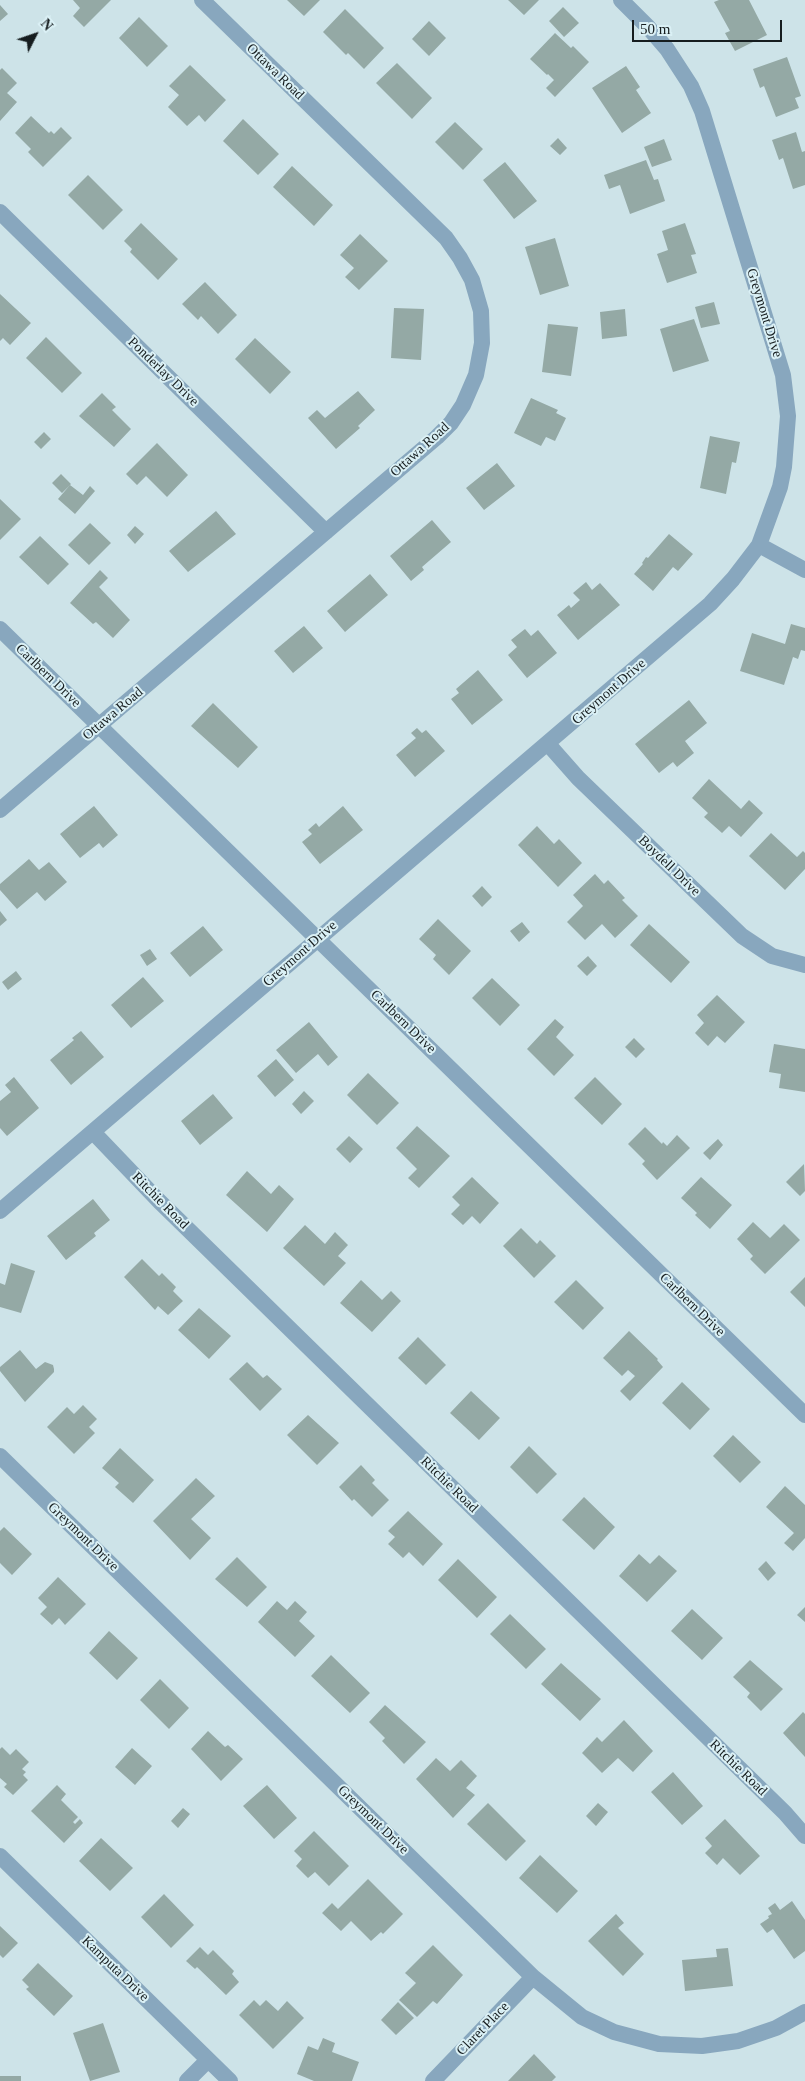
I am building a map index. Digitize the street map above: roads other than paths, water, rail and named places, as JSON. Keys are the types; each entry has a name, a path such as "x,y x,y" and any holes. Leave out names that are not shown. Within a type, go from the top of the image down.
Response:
{"street":[{"name":"Ottawa Road","path":"0,810 451,423 463,405 476,375 482,343 481,311 472,280 446,238 202,0"},
{"name":"Greymont Drive","path":"0,1211 710,604 734,579 759,545 780,487 784,467 788,416 783,376 698,103 691,86 667,49 621,0"},
{"name":"Ponderlay Drive","path":"0,212 326,532"},
{"path":"759,545 805,570"},
{"name":"Carlbern Drive","path":"0,629 805,1415"},
{"name":"Boydell Drive","path":"548,744 578,778 742,936 772,956 805,965"},
{"name":"Ritchie Road","path":"93,1132 159,1201 771,1799 805,1836"},
{"name":"Greymont Drive","path":"0,1456 534,1977 582,2016 614,2032 659,2044 702,2046 738,2041 776,2028 805,2012"},
{"name":"Kamputa Drive","path":"0,1856 230,2081"},
{"name":"Claret Place","path":"433,2081 534,1977"},
{"path":"186,2081 208,2060"}]}
